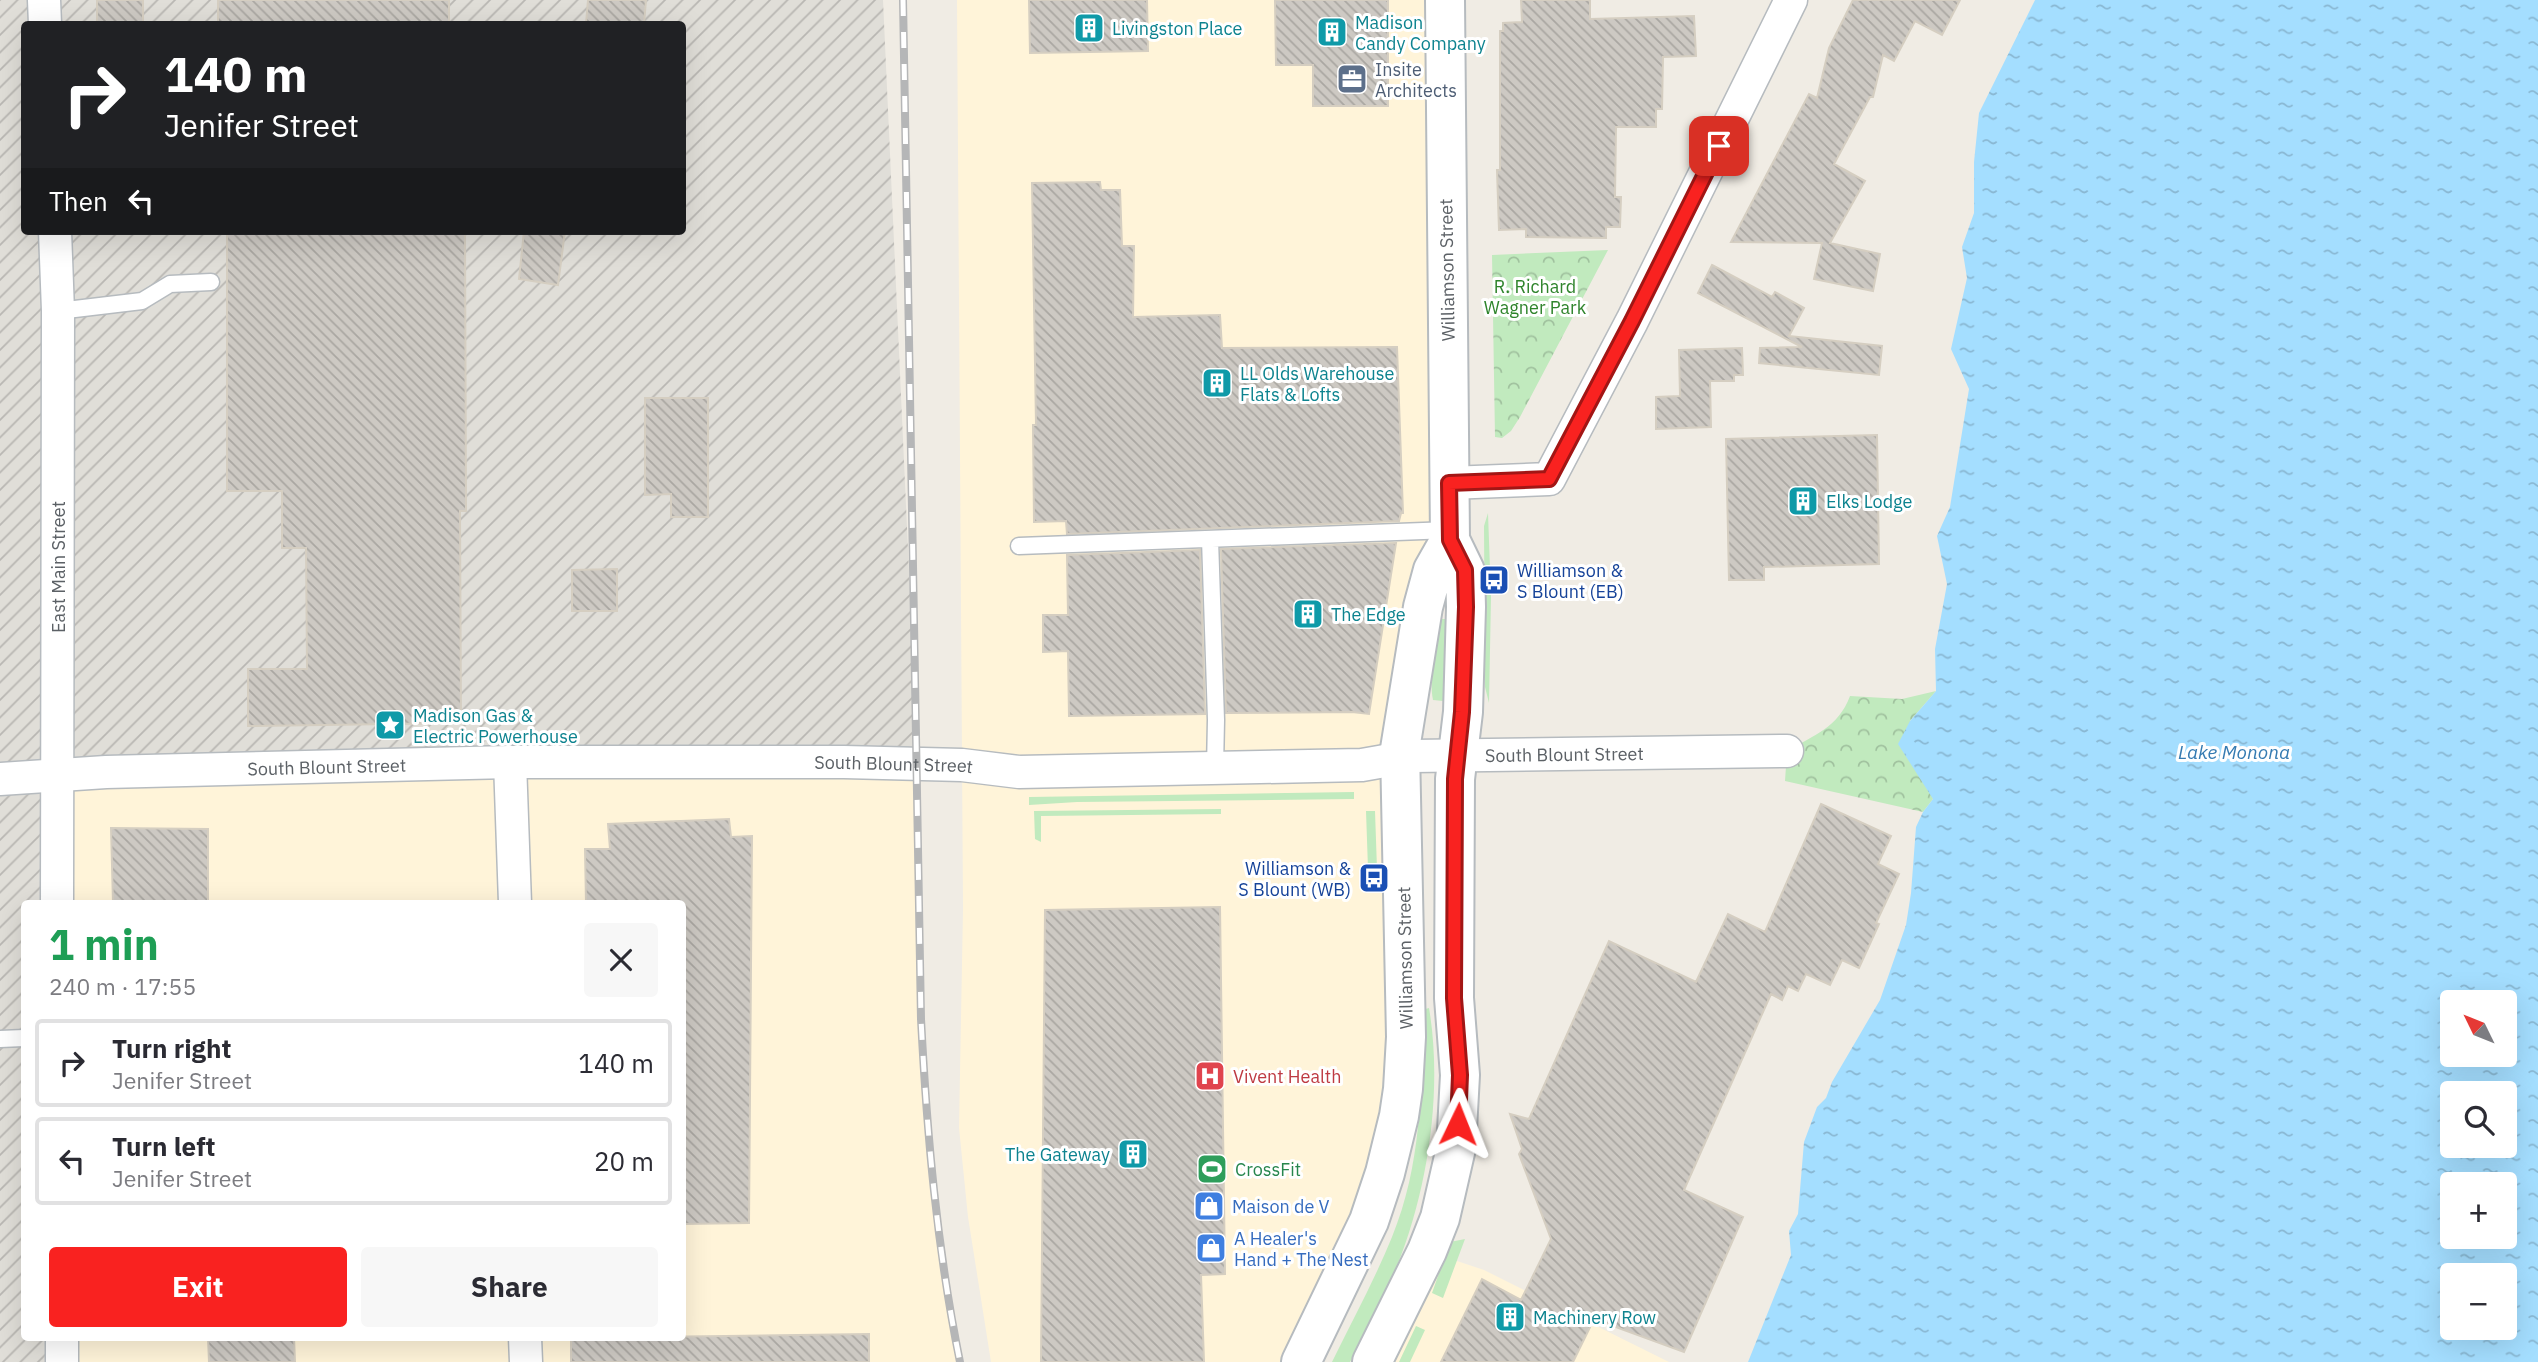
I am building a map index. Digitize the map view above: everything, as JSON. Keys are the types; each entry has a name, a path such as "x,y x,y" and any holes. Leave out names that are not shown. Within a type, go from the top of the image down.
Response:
{"street":[{"path":"44,0 45,21"},
{"name":"Williamson Street","path":"1372,1362 1427,1251 1440,1217 1457,1148 1460,1075 1454,998 1457,755 1462,712 1465,570 1450,535 1445,0"},
{"path":"1449,483 1549,479 1632,321 1791,0"},
{"name":"East Main Street","path":"55,235 58,311 55,776 57,900"},
{"name":"Williamson Street","path":"1301,1362 1369,1221 1393,1145 1403,1089 1406,1037 1400,758 1423,607 1433,570 1450,535"},
{"name":"South Blount Street","path":"0,779 106,772 510,762 845,762 962,765 1019,772 1362,765 1400,758 1457,755 1787,751"},
{"path":"510,762 514,900"},
{"path":"62,1341 62,1362"},
{"path":"525,1341 526,1362"}],"lane":[{"path":"58,311 142,301 170,284 211,282"},
{"path":"1018,546 1210,539 1450,535"},
{"path":"1210,539 1215,768"},
{"path":"0,1038 21,1038"}],"shaded area":[{"path":"0,0 883,0 916,764 56,776 56,900 21,900 21,1341 62,1341 62,1362 0,1362"},
{"path":"957,0 1444,0 1450,540 1423,606 1406,1061 1301,1362 991,1362 968,1217 959,1128 963,909"},
{"path":"916,764 921,1019 926,1110 937,1221 960,1362 62,1362 62,1341 686,1341 686,900 57,900 56,776"},
{"path":"1427,1251 1484,1270 1669,1362 1372,1362"}],"green space":[{"name":"R. Richard Wagner Park","path":"1608,250 1520,417 1511,431 1502,438 1495,437 1492,255"},
{"path":"1488,513 1491,597 1489,703 1485,687 1484,526"},
{"path":"1441,619 1447,619 1443,701 1433,700 1432,690 1432,670"},
{"path":"1936,691 1910,721 1933,799 1923,812 1785,781 1787,751 1832,723 1850,696 1902,699"},
{"path":"1354,792 1354,799 1077,802 1029,805 1029,797"},
{"path":"1221,809 1221,814 1041,816 1041,842 1035,839 1034,811"},
{"path":"1366,811 1375,811 1377,869 1368,869"},
{"path":"1429,1008 1433,1039 1433,1105 1430,1139 1417,1205 1392,1278 1350,1362 1332,1362 1378,1268 1402,1209 1415,1153 1418,1125 1422,1010"},
{"path":"1465,1239 1443,1298 1432,1293 1450,1242"},
{"path":"1416,1326 1425,1330 1410,1362 1399,1362"}],"water":[{"name":"Lake Monona","path":"2035,0 2538,0 2538,1362 1748,1362 1791,1255 1789,1231 1798,1214 1804,1142 1817,1107 1826,1098 1832,1082 1880,1000 1906,925 1916,827 1933,799 1898,744 1910,721 1936,691 1935,649 1947,584 1937,536 1950,507 1969,389 1951,349 1967,278 1962,247 1974,213 1974,162 1979,113"}],"building":[{"path":"97,0 143,0 143,21 97,21"},
{"path":"218,0 449,0 449,21 218,21"},
{"path":"588,0 646,0 644,21 586,21"},
{"name":"Livingston Place","path":"1029,0 1147,0 1148,51 1030,53"},
{"name":"Madison Candy Company","path":"1275,0 1388,0 1388,106 1313,106 1313,65 1276,65"},
{"path":"1521,0 1590,0 1590,19 1694,16 1696,56 1663,57 1662,109 1656,109 1656,127 1616,127 1615,197 1621,197 1620,227 1606,227 1606,238 1526,237 1526,229 1499,230 1497,170 1500,170 1500,31 1503,31 1503,23 1522,22"},
{"path":"1853,0 1960,0 1942,35 1915,21 1894,61 1883,55 1873,97 1870,97 1834,164 1865,181 1830,243 1880,254 1873,291 1814,279 1822,243 1731,242 1809,94 1817,98 1829,48"},
{"name":"LL Olds Warehouse Flats & Lofts","path":"1100,182 1101,190 1120,190 1122,246 1134,246 1133,317 1220,315 1222,348 1397,347 1403,513 1399,521 1067,534 1066,521 1034,522 1033,425 1036,425 1032,183"},
{"path":"227,235 465,235 466,511 460,511 461,723 248,726 248,669 307,669 306,548 282,548 282,491 227,491"},
{"path":"524,235 564,235 558,285 519,279"},
{"path":"1712,265 1772,297 1775,292 1804,308 1789,336 1882,346 1879,375 1759,363 1760,348 1802,347 1698,293"},
{"path":"1742,348 1743,375 1734,375 1734,381 1710,381 1711,427 1656,429 1656,397 1680,396 1679,350"},
{"path":"645,398 708,398 708,517 671,517 671,494 645,495"},
{"name":"Elks Lodge","path":"1877,435 1879,564 1764,567 1764,580 1729,580 1726,439"},
{"name":"The Edge","path":"1396,543 1369,714 1226,713 1221,549"},
{"path":"1200,550 1205,714 1069,716 1068,651 1043,652 1043,615 1068,615 1067,555"},
{"path":"617,569 617,611 572,611 572,570"},
{"path":"1821,804 1891,836 1878,864 1899,874 1859,968 1842,960 1830,985 1806,974 1798,991 1788,986 1782,1000 1771,994 1684,1190 1743,1217 1684,1352 1594,1319 1573,1362 1441,1362 1482,1279 1521,1300 1551,1239 1519,1154 1522,1149 1510,1114 1529,1119 1609,941 1696,982 1728,914 1765,932"},
{"path":"729,819 731,837 752,836 749,1223 686,1224 686,900 586,900 585,849 610,849 608,824"},
{"path":"111,828 208,829 208,900 113,900"},
{"name":"The Gateway","path":"1220,907 1225,1274 1201,1275 1204,1362 1041,1362 1045,910"},
{"path":"869,1334 869,1362 571,1362 571,1341 686,1341 686,1336"},
{"path":"208,1341 294,1341 295,1362 209,1362"}],"railway":[{"path":"903,0 921,1019 934,1192 960,1362"}],"place":[{"name":"Livingston Place","path":"1089,28"},
{"name":"Madison Candy Company","path":"1332,32"},
{"name":"Insite Architects","path":"1352,79"},
{"name":"LL Olds Warehouse Flats & Lofts","path":"1217,383"},
{"name":"Elks Lodge","path":"1803,501"},
{"name":"Williamson & S Blount (EB)","path":"1494,580"},
{"name":"The Edge","path":"1308,614"},
{"name":"Madison Gas & Electric Powerhouse","path":"390,725"},
{"name":"Williamson & S Blount (WB)","path":"1374,878"},
{"name":"Vivent Health","path":"1210,1076"},
{"name":"The Gateway","path":"1133,1154"},
{"name":"CrossFit","path":"1212,1169"},
{"name":"Maison de V","path":"1209,1206"},
{"name":"A Healer's Hand + The Nest","path":"1211,1248"},
{"name":"Machinery Row","path":"1510,1317"}],"route":[{"path":"1458,1124 1460,1075 1454,998 1455,779 1462,712 1466,607 1465,570 1450,540 1449,483 1549,479 1719,146"}]}
